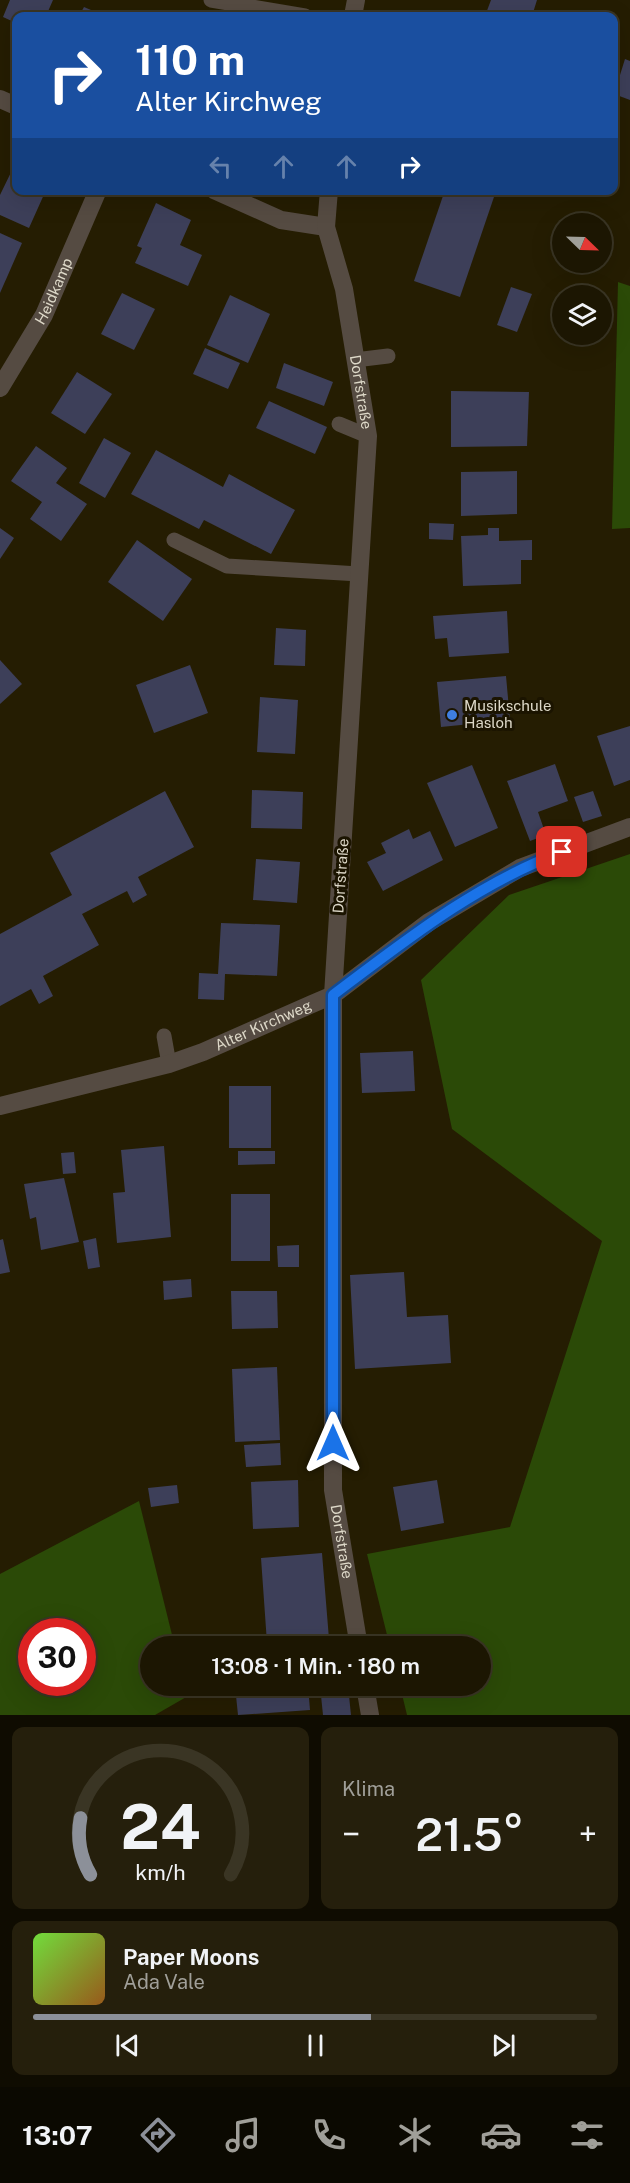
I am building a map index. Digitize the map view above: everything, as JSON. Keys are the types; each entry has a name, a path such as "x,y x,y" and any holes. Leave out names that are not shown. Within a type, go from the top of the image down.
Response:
{"street":[{"name":"Heidkamp","path":"0,388 44,315 96,195"},
{"path":"225,195 282,220 326,227 329,195"},
{"name":"Dorfstraße","path":"326,227 344,289 368,436 333,995 333,1490 357,1636"},
{"name":"Alter Kirchweg","path":"0,1106 169,1064 203,1052 333,995 429,922 520,868 630,827"},
{"path":"367,1696 370,1715"}],"lane":[{"path":"211,0 282,12"},
{"path":"355,360 388,356"},
{"path":"339,424 368,436"},
{"path":"174,540 227,566 359,574"},
{"path":"164,1036 169,1064"}],"green space":[{"path":"618,282 630,286 630,528 612,529"},
{"path":"630,854 630,1715 407,1715 402,1696 491,1696 491,1636 387,1636 367,1554 510,1527 602,1241 452,1129 421,980 509,895"},
{"path":"139,1501 172,1636 140,1636 140,1696 188,1696 155,1715 0,1715 0,1574"}],"building":[{"path":"10,0 53,0 48,12 12,12 12,21 3,17"},
{"path":"491,0 537,0 533,12 486,12"},
{"path":"84,7 96,12 81,12"},
{"path":"625,59 630,61 630,100 618,96 618,81"},
{"path":"12,170 12,195 44,195 29,228 0,215 0,195"},
{"path":"443,195 495,195 460,297 414,281"},
{"path":"156,203 191,220 180,245 202,255 188,286 135,263 142,248 137,246"},
{"path":"0,233 22,243 0,293"},
{"path":"511,287 532,294 517,332 497,325"},
{"path":"122,293 155,309 134,350 101,334"},
{"path":"230,295 270,314 248,363 207,345"},
{"path":"205,348 240,363 228,389 193,374"},
{"path":"284,363 333,382 324,406 276,388"},
{"path":"77,372 112,394 85,434 51,413"},
{"path":"451,391 529,392 527,446 451,447"},
{"path":"269,401 327,427 315,454 256,428"},
{"path":"104,438 131,453 105,498 79,483"},
{"path":"36,446 67,468 56,483 87,504 61,541 30,519 42,502 11,481"},
{"path":"156,450 223,487 229,474 295,510 271,554 204,520 199,529 131,494"},
{"path":"517,471 517,514 461,516 461,472"},
{"path":"429,523 454,524 453,540 429,539"},
{"path":"0,528 14,538 0,559"},
{"path":"488,528 499,528 499,541 532,540 532,560 521,560 521,584 463,586 461,536 488,535"},
{"path":"137,540 192,579 163,621 108,582"},
{"path":"507,611 509,653 449,657 447,638 435,639 433,616"},
{"path":"276,628 306,630 305,666 274,665"},
{"path":"0,660 22,684 0,704"},
{"path":"190,665 208,713 154,733 136,685"},
{"path":"506,676 510,720 441,727 437,682"},
{"path":"260,697 298,700 295,754 257,752"},
{"path":"630,726 630,780 614,786 597,736"},
{"path":"555,764 568,801 538,812 546,835 530,841 507,781"},
{"path":"472,765 498,828 455,847 427,783"},
{"path":"252,790 303,792 302,829 251,828"},
{"path":"165,791 194,847 138,877 147,895 133,903 127,891 82,914 99,945 43,976 53,996 39,1004 31,989 0,1006 0,934 72,895 50,853"},
{"path":"593,791 602,816 583,822 574,797"},
{"path":"409,829 413,839 430,831 443,860 383,891 367,862 386,853 381,843"},
{"path":"256,859 300,862 297,903 253,900"},
{"path":"221,923 280,925 277,976 225,974 224,1000 198,999 199,973 218,974"},
{"path":"413,1051 415,1091 362,1093 360,1053"},
{"path":"229,1086 271,1086 271,1148 229,1148"},
{"path":"164,1146 171,1237 117,1243 113,1193 125,1192 121,1150"},
{"path":"238,1151 275,1151 275,1164 238,1165"},
{"path":"74,1152 76,1173 63,1174 61,1153"},
{"path":"64,1178 79,1242 41,1250 36,1217 30,1219 24,1184"},
{"path":"231,1194 270,1194 270,1261 231,1261"},
{"path":"96,1238 100,1267 88,1269 83,1241"},
{"path":"3,1239 10,1272 0,1274 0,1240"},
{"path":"299,1245 299,1267 278,1267 277,1246"},
{"path":"404,1272 407,1317 448,1315 451,1363 355,1369 350,1275"},
{"path":"191,1279 192,1297 164,1300 163,1281"},
{"path":"231,1291 277,1291 278,1328 232,1329"},
{"path":"277,1367 280,1440 235,1442 232,1369"},
{"path":"280,1443 281,1465 246,1467 244,1445"},
{"path":"298,1480 299,1527 253,1529 251,1482"},
{"path":"437,1480 444,1523 401,1531 393,1487"},
{"path":"177,1485 179,1503 151,1507 148,1488"},
{"path":"322,1553 329,1636 267,1636 261,1558"},
{"path":"236,1696 309,1696 310,1710 238,1715"},
{"path":"321,1696 349,1696 351,1715 323,1715"}],"place":[{"name":"Musikschule Hasloh","path":"452,715"}],"route":[{"path":"333,1443 333,995 429,922 520,868 562,852"}]}
